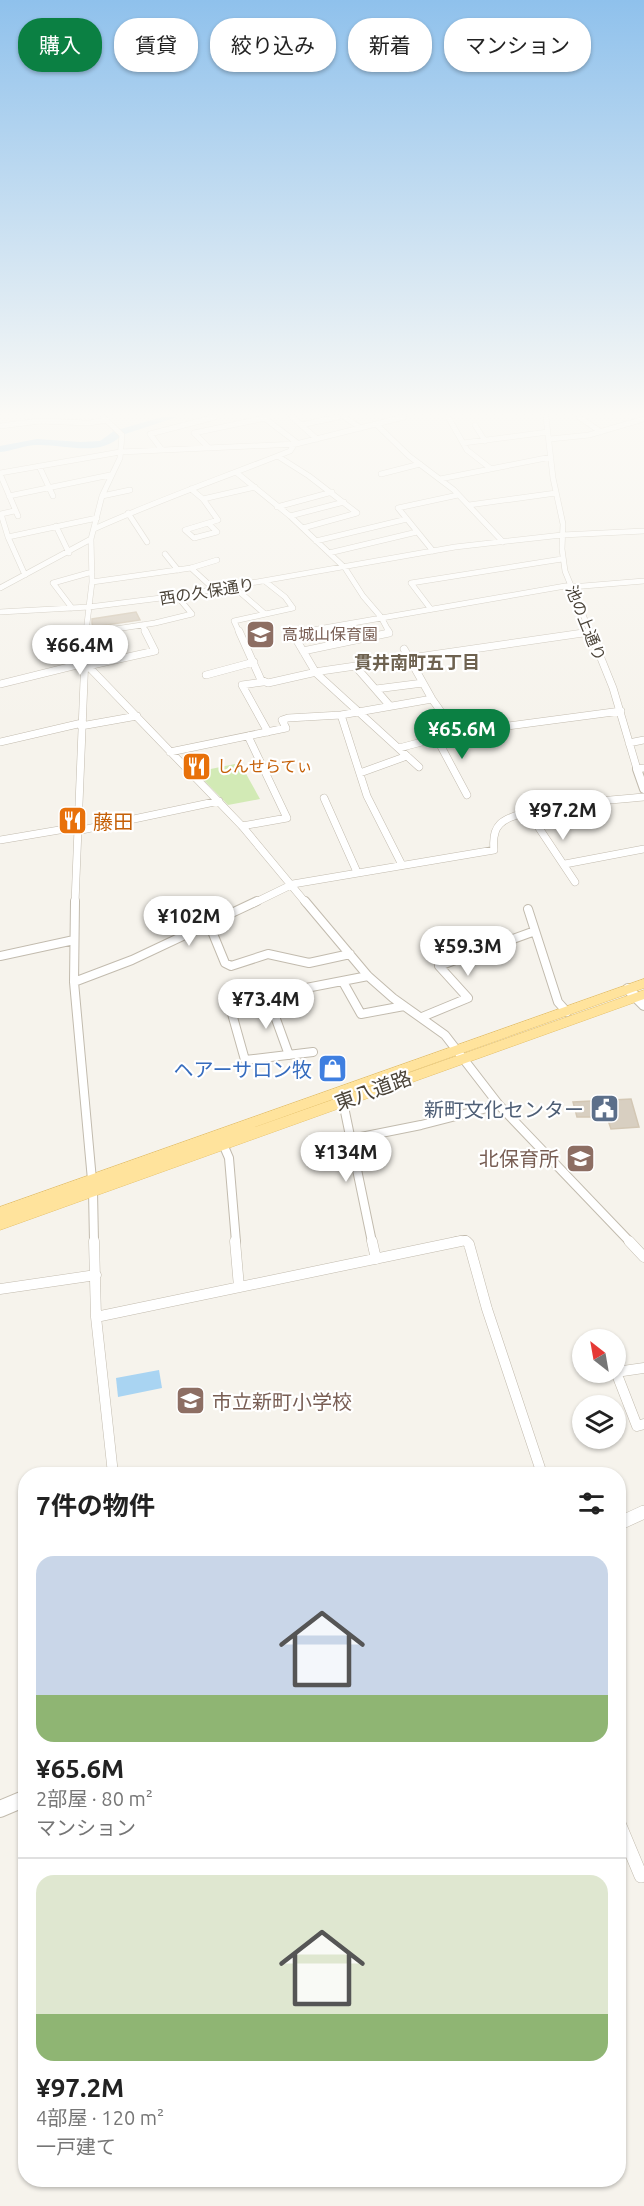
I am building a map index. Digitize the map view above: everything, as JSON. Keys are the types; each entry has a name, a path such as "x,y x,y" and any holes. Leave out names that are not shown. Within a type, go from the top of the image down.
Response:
{"main road":[{"name":"東八道路","path":"0,1213 223,1144 343,1102 460,1053 638,996 644,983"},
{"name":"東八道路","path":"0,1224 93,1185 460,1053 567,1012 638,996"}],"street":[{"path":"3,520 25,575"},
{"path":"8,537 87,520"},
{"path":"96,520 91,539 92,582 86,634 81,724 74,982 93,1185 96,1317 112,1467"},
{"path":"94,529 113,520"},
{"path":"133,520 148,540"},
{"path":"208,523 217,532 194,538 185,530 218,520"},
{"path":"294,520 345,568 363,596 381,617 388,631 387,634 303,651"},
{"path":"303,528 332,520"},
{"path":"316,541 402,520"},
{"path":"407,520 433,551"},
{"path":"483,520 503,542"},
{"name":"池の上通り","path":"562,520 562,559 621,711 628,743 640,768 644,789"},
{"path":"56,526 69,553"},
{"name":"西の久保通り","path":"0,612 89,607 177,596 433,551 503,542 562,535 644,531"},
{"path":"329,553 417,532"},
{"path":"0,588 69,553 91,539"},
{"path":"165,554 178,570"},
{"path":"430,608 411,583 562,559"},
{"path":"92,582 191,568 217,560"},
{"path":"191,568 215,590"},
{"path":"72,608 53,583 92,572"},
{"path":"419,766 316,673 293,634 430,608 571,586 644,581"},
{"path":"263,682 234,621 293,608 285,597 266,582"},
{"path":"234,586 265,614"},
{"path":"86,634 192,614 177,596"},
{"path":"0,684 155,651 142,625"},
{"path":"268,732 242,686 410,658 590,632"},
{"path":"404,649 432,699 456,733"},
{"path":"206,675 254,662"},
{"path":"86,664 242,826 368,976 404,1006 438,1029 460,1053 498,1105 644,1257"},
{"path":"356,667 390,706"},
{"path":"375,689 423,683"},
{"path":"170,752 286,728 282,720 288,718 340,715 432,699"},
{"path":"399,748 456,733 621,711"},
{"path":"340,715 367,796 402,866"},
{"path":"0,742 81,724 137,716"},
{"path":"242,826 287,818 248,736"},
{"path":"436,737 467,795"},
{"path":"628,743 644,740"},
{"path":"360,773 407,756"},
{"path":"74,982 132,960 293,884 494,850 493,834 501,822 529,813 644,797"},
{"path":"324,798 357,872"},
{"path":"0,840 77,829 219,801"},
{"path":"529,813 575,882"},
{"path":"565,864 644,849"},
{"path":"528,909 558,1002 567,1012"},
{"path":"209,924 225,963 231,966 268,954 309,963 350,954"},
{"path":"422,1017 468,998 439,966 535,932"},
{"path":"0,957 74,940"},
{"path":"313,1052 246,1060 229,1003 368,976"},
{"path":"343,982 361,1014 404,1006"},
{"path":"268,997 289,1054"},
{"path":"343,1102 376,1259"},
{"path":"351,1139 421,1125 498,1105"},
{"path":"223,1144 229,1158 239,1287"},
{"path":"96,1317 465,1240 469,1244 486,1309 540,1467"},
{"path":"0,1289 96,1275"},
{"path":"644,1368 616,1372 637,1426 644,1424"},
{"path":"626,1520 644,1512"},
{"path":"0,1809 18,1801"},
{"path":"626,1840 641,1876"}],"green space":[{"path":"240,763 260,799 228,805 196,772"}],"water":[{"path":"159,1370 162,1388 118,1397 116,1378"}],"building":[{"path":"136,612 140,620 93,627 92,619"},
{"name":"新町文化センター","path":"631,1099 639,1127 611,1129 607,1117 577,1117 573,1102"}],"place":[{"name":"高城山保育園","path":"261,634"},
{"name":"しんせらてぃ","path":"196,766"},
{"name":"藤田","path":"72,821"},
{"name":"ヘアーサロン牧","path":"333,1069"},
{"name":"新町文化センター","path":"605,1109"},
{"name":"北保育所","path":"580,1158"},
{"name":"市立新町小学校","path":"191,1401"}],"district":[{"name":"貫井南町五丁目","path":"417,662"}]}
